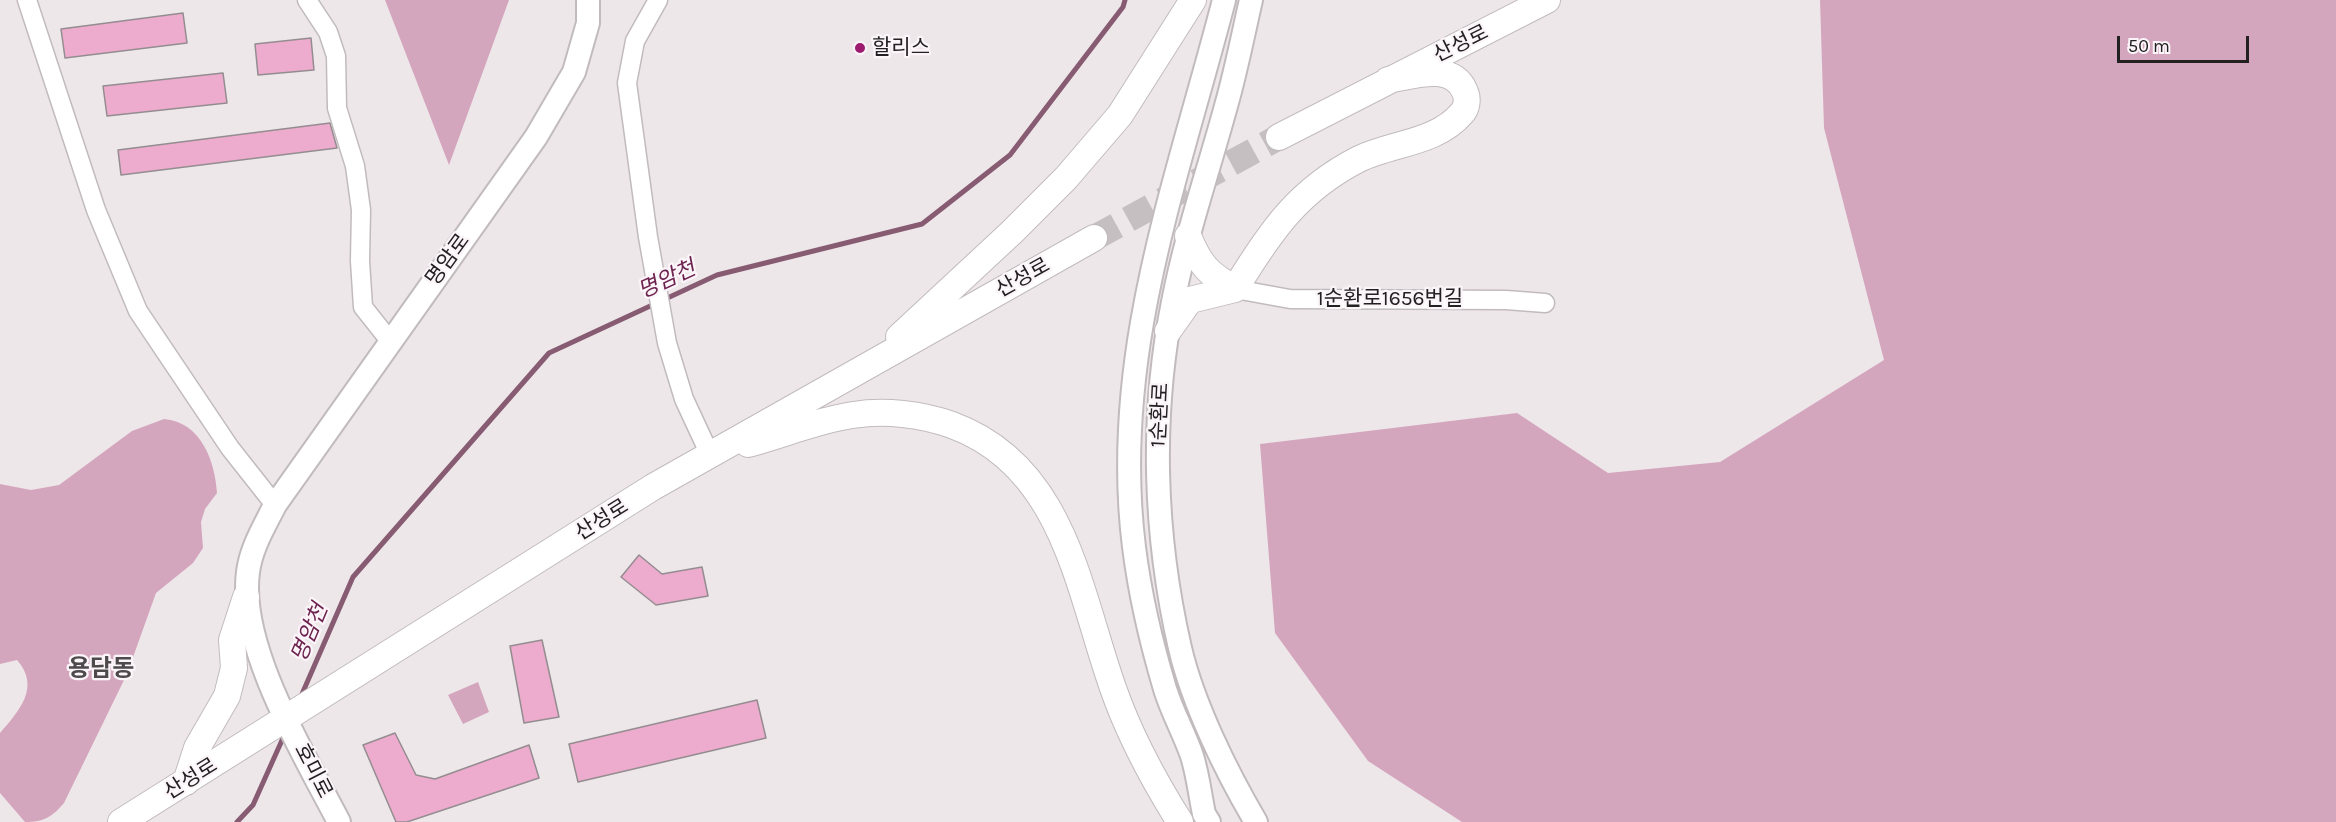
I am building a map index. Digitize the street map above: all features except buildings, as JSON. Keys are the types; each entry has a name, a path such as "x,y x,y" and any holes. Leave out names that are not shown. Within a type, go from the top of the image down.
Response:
{"main road":[{"path":"869,364 1012,232 1066,178 1120,115 1193,0"},
{"name":"산성로","path":"1279,137 1547,0"},
{"path":"1168,331 1190,300 1235,289 1268,234 1292,206 1325,179 1360,158 1431,135 1450,124 1464,111 1467,97 1463,85 1454,77 1441,72 1388,80"},
{"path":"1188,236 1197,257 1210,275 1235,289"},
{"name":"산성로","path":"121,822 644,494 1094,238"},
{"path":"710,455 853,415 889,414 931,417 972,432 1015,462 1045,500 1070,552 1113,689 1146,768 1180,822"},
{"path":"186,782 197,748 227,696 234,668 232,640 246,597"}],"street":[{"path":"27,0 96,210 138,311 230,448 275,505"},
{"path":"308,0 328,33 336,56 337,108 355,166 361,210 360,261 363,307 390,341"},
{"name":"명암로","path":"287,720 249,622 246,597 248,571 255,544 275,505 536,137 574,72 588,22 588,0"},
{"path":"657,0 634,41 627,83 648,237 667,343 684,399 710,455"},
{"name":"1순환로","path":"1209,822 1204,814 1192,757 1166,691 1145,615 1134,546 1128,471 1139,326 1187,130 1224,0"},
{"name":"1순환로","path":"1251,0 1226,106 1188,236 1168,331 1160,382 1157,474 1165,562 1180,650 1207,724 1256,822"},
{"name":"1순환로1656번길","path":"1235,289 1290,299 1506,300 1545,303"},
{"name":"호미로","path":"287,720 339,822"}],"shaded area":[{"path":"385,0 509,0 449,165"},
{"path":"1820,0 2336,0 2336,822 1462,822 1368,761 1275,633 1260,444 1517,413 1608,473 1720,462 1884,360 1824,128"},
{"path":"164,419 188,427 197,435 204,445 213,468 217,493 205,509 201,522 203,548 193,563 156,593 127,674 64,803 47,818 25,822 0,793 0,733 25,698 27,680 17,660 0,664 0,484 31,490 59,485 132,431"},
{"path":"478,682 489,712 463,724 448,695"}],"waterway":[{"name":"명암천","path":"302,694 353,577 549,353 717,275 922,224 1010,155 1123,7 1125,0"},
{"name":"명암천","path":"237,822 253,805 283,738"}],"tunnel":[{"path":"1094,238 1279,137"}],"place":[{"name":"할리스","path":"860,48"}],"district":[{"name":"용담동","path":"101,669"}]}
